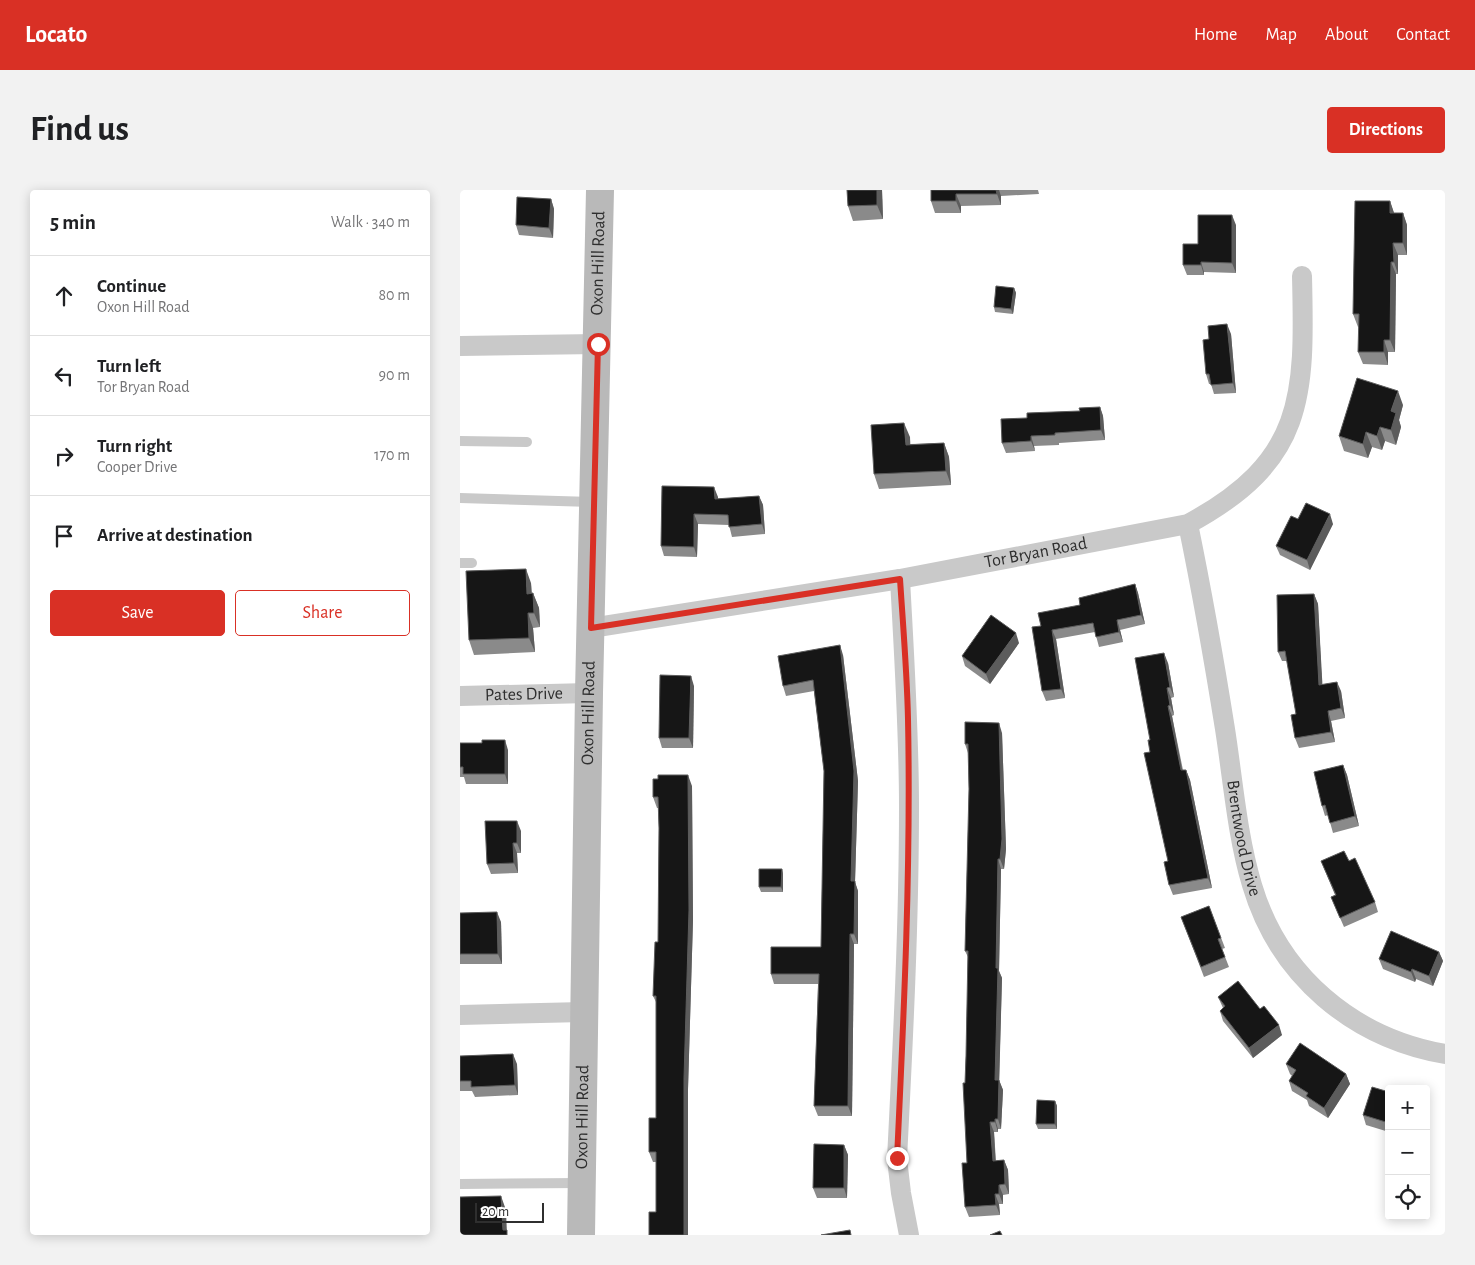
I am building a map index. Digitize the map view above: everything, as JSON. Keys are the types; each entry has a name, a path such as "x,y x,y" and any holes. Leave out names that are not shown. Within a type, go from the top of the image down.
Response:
{"main road":[{"name":"Oxon Hill Road","path":"582,1235 589,693 600,190"}],"street":[{"name":"Tor Bryan Road","path":"591,628 900,579 1188,524 1216,509 1242,491 1280,446 1291,421 1299,386 1303,331 1302,276"},
{"path":"460,346 598,344"},
{"name":"Brentwood Drive","path":"1188,524 1205,609 1243,843 1252,884 1266,923 1294,966 1320,994 1341,1012 1372,1032 1417,1049 1445,1054"},
{"path":"900,579 908,716 909,807 908,900 897,1158 901,1194 909,1235"},
{"name":"Pates Drive","path":"460,696 589,693"},
{"path":"460,1015 584,1012"}],"lane":[{"path":"460,441 527,442"},
{"path":"460,498 594,502"},
{"path":"460,563 472,563"},
{"path":"460,1184 582,1183"}],"building":[{"path":"847,190 877,190 877,205 848,206"},
{"path":"931,190 996,190 997,194 956,194 956,201 931,201"},
{"path":"517,197 551,199 549,228 516,225"},
{"path":"1355,201 1390,201 1390,213 1403,213 1403,243 1393,243 1394,262 1391,262 1390,340 1384,340 1384,352 1358,352 1359,314 1353,314"},
{"path":"1198,215 1232,215 1232,263 1201,262 1201,265 1183,265 1183,244 1198,244"},
{"path":"996,286 1014,288 1011,309 994,307"},
{"path":"1227,324 1233,383 1211,385 1209,374 1206,374 1203,340 1209,339 1208,326"},
{"path":"1357,378 1398,391 1391,411 1396,413 1391,430 1380,427 1377,436 1366,432 1363,444 1339,436"},
{"path":"1100,407 1101,430 1031,436 1031,441 1002,443 1001,419 1027,418 1027,413 1080,411 1079,408"},
{"path":"904,423 906,445 944,443 946,471 874,474 871,425"},
{"path":"662,486 714,487 715,499 759,496 762,524 729,527 728,515 694,514 694,547 661,546"},
{"path":"1306,503 1330,514 1307,560 1276,546 1291,516 1298,519"},
{"path":"526,569 527,594 533,593 534,613 528,613 529,638 469,640 466,571"},
{"path":"1135,584 1141,615 1117,620 1119,632 1096,637 1093,623 1052,630 1061,689 1042,691 1032,627 1041,626 1038,613 1080,605 1079,598"},
{"path":"1314,594 1319,685 1337,682 1341,708 1328,711 1331,732 1295,738 1291,715 1296,714 1285,651 1278,652 1277,595"},
{"path":"991,615 1016,633 986,674 962,656"},
{"path":"840,645 854,771 851,881 855,881 854,934 850,934 848,1106 814,1106 819,974 771,974 771,947 821,947 824,771 813,680 783,686 778,656"},
{"path":"1164,653 1170,687 1167,688 1170,705 1168,706 1181,770 1186,770 1208,878 1169,885 1164,862 1168,861 1144,753 1150,752 1148,740 1150,740 1135,658"},
{"path":"660,675 691,676 689,738 659,738"},
{"path":"965,722 999,723 1002,839 1000,859 998,859 995,1080 999,1080 998,1119 995,1119 995,1122 990,1122 993,1161 1004,1160 1005,1184 999,1185 999,1194 995,1194 996,1205 965,1207 962,1163 967,1163 963,1083 965,1083 966,1056 968,951 965,951 969,789 968,744 965,744"},
{"path":"482,740 505,740 505,774 463,774 463,767 460,767 460,743 482,743"},
{"path":"1343,765 1355,816 1330,823 1325,805 1322,806 1314,772"},
{"path":"658,775 688,775 689,910 684,1078 684,1235 649,1235 649,1212 656,1212 656,1152 649,1152 649,1118 656,1118 656,996 653,996 655,942 658,942 659,828 658,797 653,797 653,779 658,779"},
{"path":"485,821 517,821 517,843 513,843 514,863 487,864"},
{"path":"1344,851 1349,861 1355,858 1375,902 1340,918 1331,897 1336,895 1321,861"},
{"path":"759,869 782,869 781,887 759,887"},
{"path":"1209,906 1221,938 1218,939 1225,957 1201,967 1181,917"},
{"path":"497,912 498,954 460,954 460,913"},
{"path":"1391,931 1439,952 1429,976 1412,969 1411,972 1379,959"},
{"path":"1238,981 1260,1009 1264,1006 1279,1025 1249,1048 1220,1011 1225,1006 1218,997"},
{"path":"1300,1043 1346,1074 1324,1108 1306,1096 1308,1093 1289,1081 1296,1070 1286,1064"},
{"path":"513,1054 515,1085 471,1087 471,1081 460,1081 460,1056"},
{"path":"1372,1087 1385,1091 1385,1122 1363,1115"},
{"path":"1037,1100 1055,1101 1055,1124 1036,1124"},
{"path":"814,1144 844,1145 844,1188 813,1188"},
{"path":"501,1196 503,1230 507,1230 507,1235 460,1235 460,1197"},
{"path":"850,1230 851,1235 821,1235"},
{"path":"1000,1231 1002,1235 990,1235"}],"route":[{"path":"598,344 591,628 900,579 908,716 909,807 908,900 897,1158"}]}
